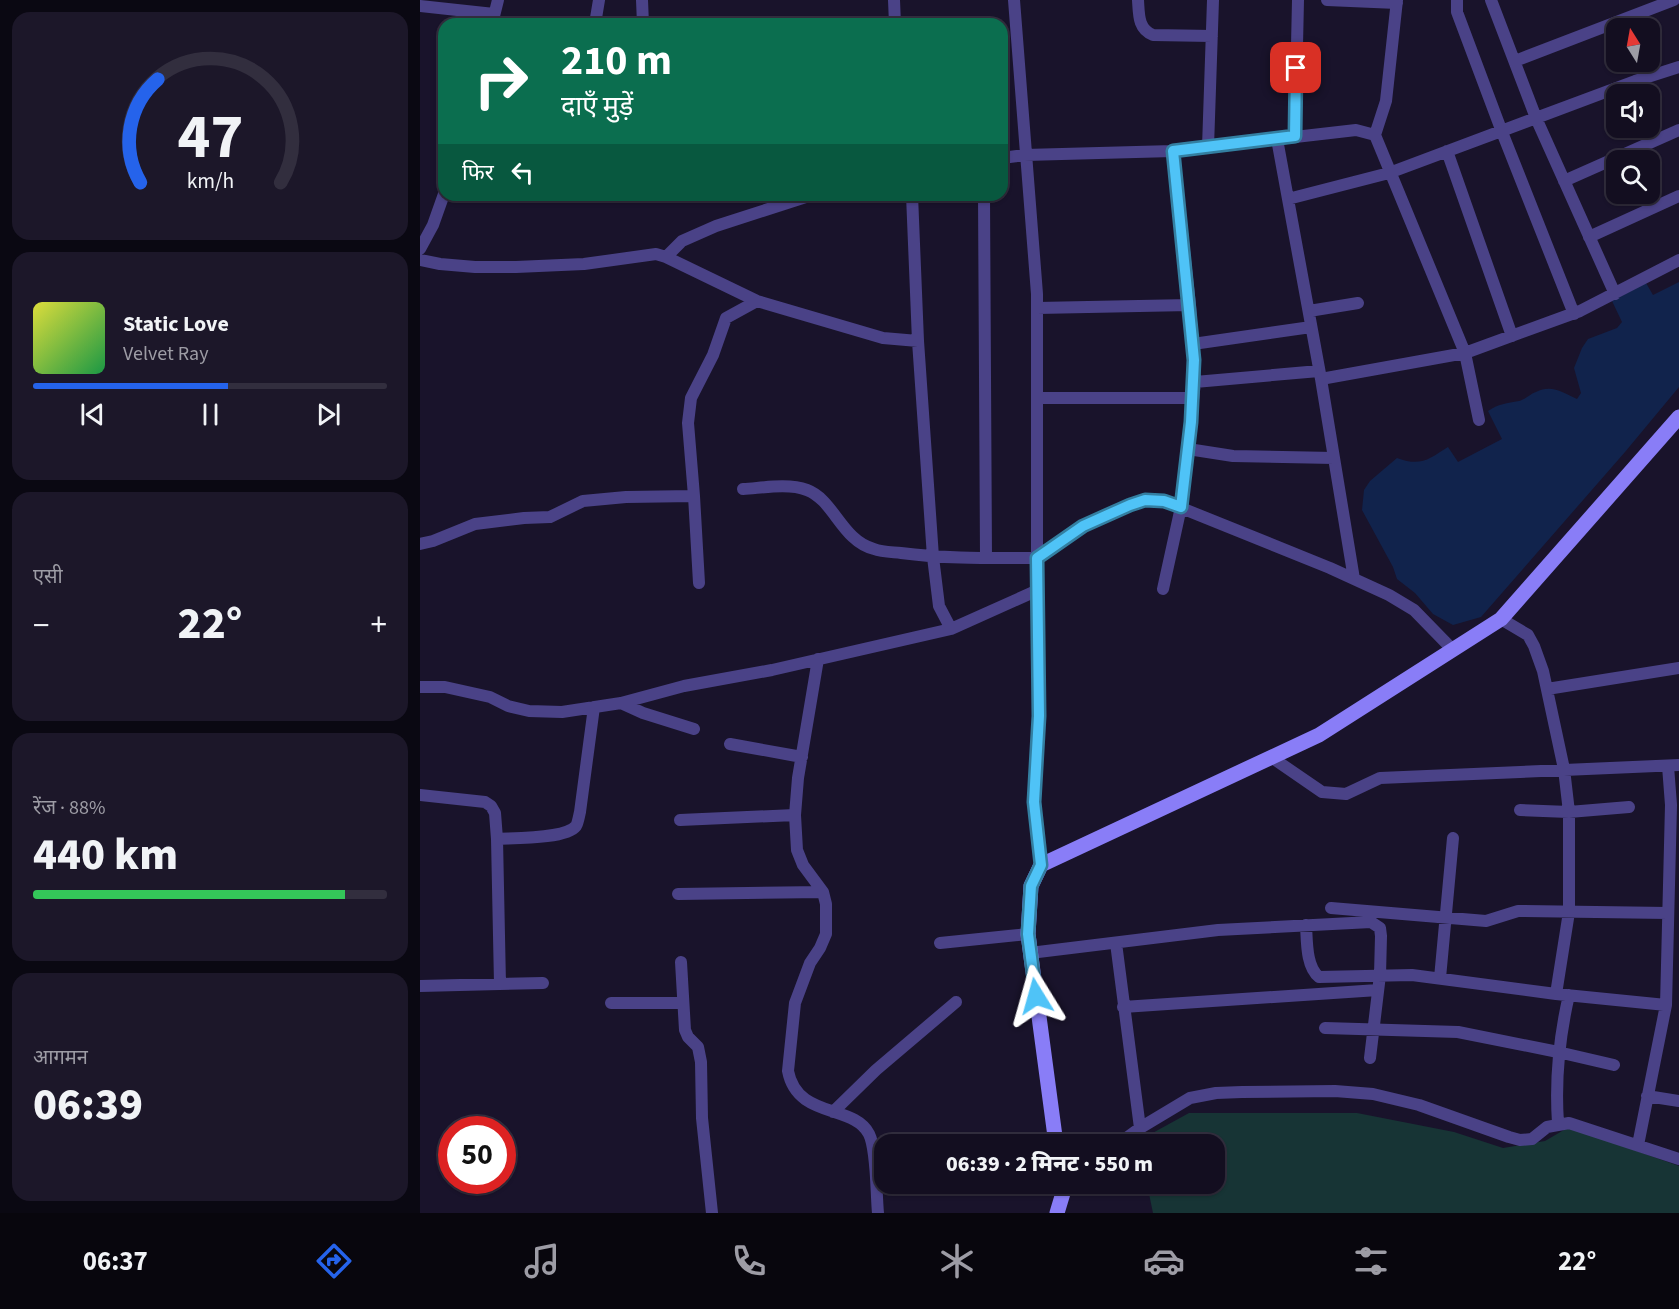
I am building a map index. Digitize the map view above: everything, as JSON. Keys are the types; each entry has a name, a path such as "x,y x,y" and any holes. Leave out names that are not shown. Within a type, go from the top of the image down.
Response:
{"main road":[{"path":"1055,1134 1028,934 1031,886 1041,865 1319,735 1501,619 1679,417"},
{"path":"1057,1213 1063,1194"}],"street":[{"path":"493,18 498,0"},
{"path":"596,18 599,0"},
{"path":"642,0 643,18"},
{"path":"894,0 895,18"},
{"path":"1014,0 1037,308 1039,716 1034,802 1041,865"},
{"path":"1138,0 1141,27 1145,32 1153,35 1212,36"},
{"path":"1208,147 1214,0"},
{"path":"1295,136 1298,0"},
{"path":"1327,0 1397,2 1386,101 1375,135 1465,353 1479,420"},
{"path":"1457,0 1457,12 1574,314"},
{"path":"1491,0 1536,118 1615,294"},
{"path":"1515,61 1674,0"},
{"path":"420,6 487,18"},
{"path":"1288,198 1389,173 1679,67"},
{"path":"1008,157 1173,151 1356,130 1368,131 1375,135"},
{"path":"1564,182 1679,130"},
{"path":"1277,139 1309,311 1354,579"},
{"path":"1163,589 1181,507 1195,382 1190,305 1173,151"},
{"path":"1447,152 1512,336"},
{"path":"1589,237 1679,196"},
{"path":"420,249 433,225 442,201"},
{"path":"666,257 682,241 716,226 793,201"},
{"path":"912,201 918,341 933,557 939,606 951,628"},
{"path":"984,201 986,558"},
{"path":"420,260 475,267 516,267 584,264 656,254 758,301 883,338 918,341"},
{"path":"1195,382 1320,375 1465,353 1574,314 1679,260"},
{"path":"699,583 688,423 690,398 713,355 726,318 758,301"},
{"path":"1309,311 1358,303"},
{"path":"1037,308 1190,305"},
{"path":"1193,344 1311,327"},
{"path":"1037,398 1193,398"},
{"path":"1188,449 1233,456 1334,458"},
{"path":"743,489 790,487 807,490 822,501 843,528 860,543 873,549 933,557 1037,558 1083,526 1145,500 1164,501 1389,595 1414,610 1452,650"},
{"path":"420,544 475,524 550,517 583,501 694,496"},
{"path":"420,687 444,687 489,697 508,706 529,711 562,712 621,703 684,686 818,659 951,628 1038,590"},
{"path":"1501,619 1528,635 1540,663 1564,769 1569,812 1569,912 1556,994"},
{"path":"818,659 795,815 797,850 803,866 823,892 826,904 826,934 810,963 795,1003 788,1071 790,1082 796,1092 807,1101 862,1125 869,1134 878,1213"},
{"path":"1547,688 1679,668"},
{"path":"621,703 643,713 694,729"},
{"path":"497,839 556,835 576,826 580,812 594,707"},
{"path":"730,744 802,757"},
{"path":"1271,757 1322,792 1346,794 1380,778 1674,766 1671,805 1674,886 1668,913 1666,1005 1638,1145"},
{"path":"420,795 471,799 491,806 495,813 500,984"},
{"path":"1520,810 1569,812 1629,807"},
{"path":"680,820 795,815"},
{"path":"1440,978 1453,838"},
{"path":"678,894 823,892"},
{"path":"1331,908 1486,921 1518,911 1668,913"},
{"path":"1030,953 1218,930 1364,921 1376,924 1381,936 1380,975 1370,1058"},
{"path":"1306,925 1310,960 1314,973 1319,977 1380,975 1440,978 1556,994 1666,1005"},
{"path":"939,943 1028,934"},
{"path":"1116,943 1140,1128"},
{"path":"681,962 685,1030 688,1037 698,1047 701,1062 702,1118 712,1213"},
{"path":"420,986 543,983"},
{"path":"1123,1007 1378,990"},
{"path":"1558,1123 1556,1097 1558,1052 1569,995"},
{"path":"833,1112 876,1070 956,1002"},
{"path":"611,1003 683,1003"},
{"path":"1325,1028 1458,1032 1614,1065"},
{"path":"1132,1134 1191,1098 1216,1093 1335,1091 1373,1094 1419,1105 1520,1140 1532,1139 1547,1127 1558,1123 1569,1123 1679,1159"},
{"path":"1647,1096 1679,1101"}],"green space":[{"path":"1189,1113 1357,1113 1454,1132 1503,1148 1545,1141 1569,1127 1679,1166 1679,1213 1153,1213 1149,1194 1225,1194 1225,1134 1151,1134"}],"water":[{"path":"1679,282 1679,387 1481,617 1453,625 1433,614 1415,593 1397,579 1393,567 1362,510 1364,490 1370,481 1397,458 1419,462 1448,447 1458,462 1502,439 1488,411 1499,405 1519,401 1547,389 1557,390 1577,399 1581,393 1574,368 1582,348 1588,339 1617,328 1622,322 1612,301 1646,283 1653,295"}],"route":[{"path":"1036,996 1028,934 1031,886 1041,865 1034,802 1039,716 1037,558 1083,526 1130,505 1145,500 1164,501 1181,507 1195,382 1190,305 1173,151 1295,136 1296,68"}]}
